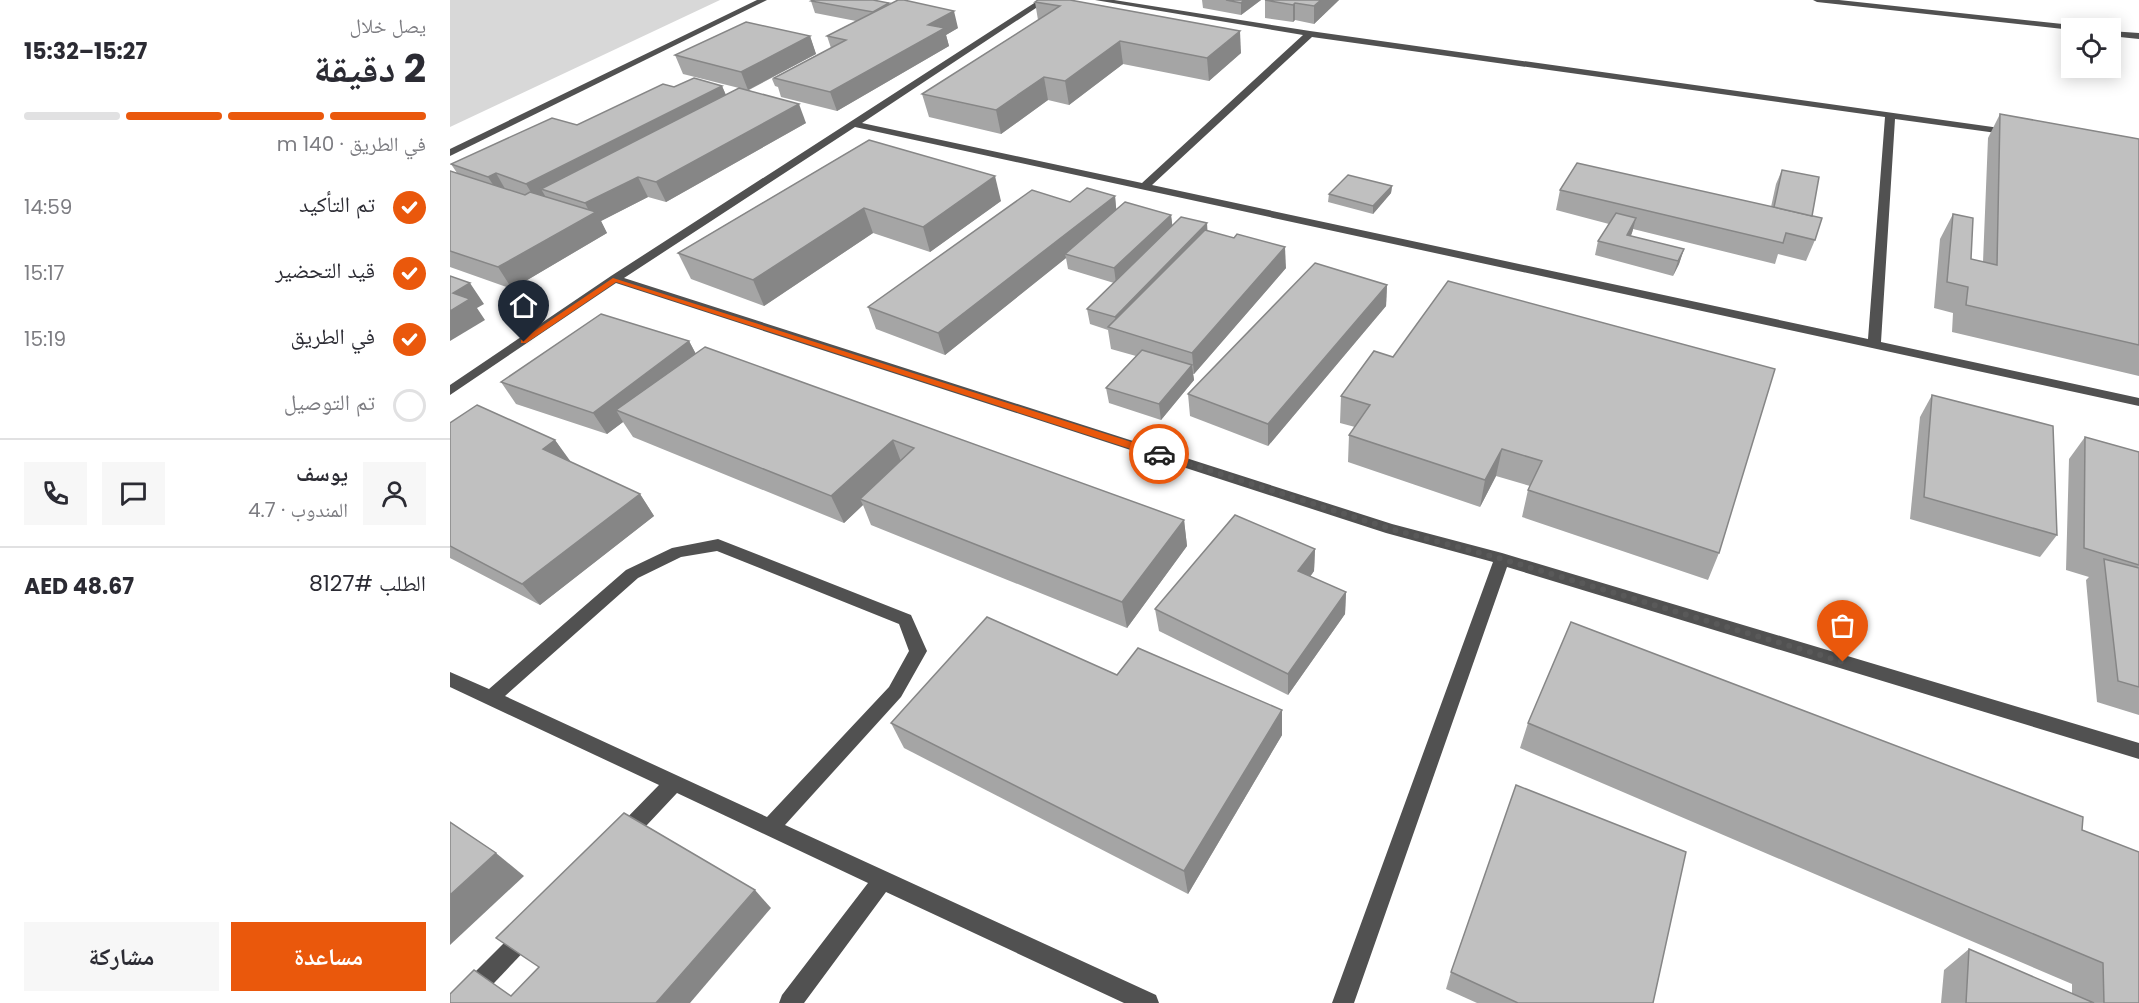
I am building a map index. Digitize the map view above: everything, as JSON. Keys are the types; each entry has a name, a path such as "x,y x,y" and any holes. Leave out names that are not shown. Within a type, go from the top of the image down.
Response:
{"street":[{"path":"450,153 763,0"},
{"path":"450,391 615,279 1044,0"},
{"path":"1099,0 1310,34 2021,133"},
{"path":"1817,0 2061,27"},
{"path":"1145,186 1310,34"},
{"path":"2121,34 2139,36"},
{"path":"1872,344 1889,114"},
{"path":"855,123 2139,402"},
{"path":"615,279 1391,529 1502,559 2139,751"},
{"path":"491,698 632,574 678,552 718,545 904,620 918,651 895,692 770,827"},
{"path":"1343,1003 1502,559"},
{"path":"450,679 1148,1003"},
{"path":"608,851 674,783"},
{"path":"790,1003 883,879"},
{"path":"460,1003 542,918"}],"shaded area":[{"path":"450,0 720,0 450,127"}],"building":[{"path":"873,0 889,3 873,12 811,1"},
{"path":"898,0 954,11 928,25 945,28 830,92 774,78 846,40 827,36"},
{"path":"1038,0 1070,0 1240,31 1207,58 1120,41 1065,81 1044,77 996,110 922,94 1060,6 1035,2"},
{"path":"1226,0 1244,0 1241,3"},
{"path":"1265,0 1321,0 1314,6"},
{"path":"746,22 810,36 741,72 675,55"},
{"path":"694,78 722,86 526,184 496,173 488,177 451,164 552,118 577,125 663,84 674,87"},
{"path":"739,88 799,104 656,182 638,177 585,203 541,189"},
{"path":"2000,114 2139,139 2139,345 1966,305 1968,287 1947,282 1953,214 1973,218 1971,259 1997,265"},
{"path":"869,140 995,176 923,227 864,208 753,280 678,253"},
{"path":"1577,163 1822,218 1815,240 1786,233 1783,243 1560,190"},
{"path":"1782,170 1819,177 1812,216 1774,207"},
{"path":"450,171 525,195 530,192 596,212 498,267 450,251"},
{"path":"1348,175 1392,186 1373,206 1329,194"},
{"path":"1087,188 1115,196 938,333 868,307 1032,190 1070,202"},
{"path":"1125,202 1171,215 1114,268 1065,254"},
{"path":"1616,213 1636,218 1627,235 1684,249 1678,261 1598,241"},
{"path":"1181,217 1207,223 1115,317 1087,309"},
{"path":"1205,230 1234,238 1237,234 1285,247 1192,353 1108,327"},
{"path":"1315,263 1387,285 1268,424 1188,394"},
{"path":"450,276 470,283 453,293 470,299 450,311"},
{"path":"1448,281 1775,369 1719,553 1528,490 1542,461 1502,449 1485,480 1349,435 1370,405 1341,396 1374,351 1393,357"},
{"path":"601,314 689,341 593,413 501,382"},
{"path":"705,347 1184,520 1122,602 860,499 914,448 893,440 831,496 616,410"},
{"path":"1142,350 1192,365 1159,404 1106,388"},
{"path":"1932,395 2053,426 2057,535 1924,497"},
{"path":"477,405 555,440 543,449 640,494 522,584 450,546 450,423"},
{"path":"2085,437 2139,452 2139,565 2084,548"},
{"path":"1235,515 1315,549 1298,571 1346,592 1288,674 1155,609"},
{"path":"2104,559 2139,568 2139,687 2118,681"},
{"path":"987,617 1117,675 1138,648 1282,710 1184,871 891,723"},
{"path":"1571,622 2083,817 2082,830 2139,852 2139,1003 2104,1003 2103,963 1528,723"},
{"path":"1516,785 1686,852 1653,1003 1518,1003 1451,972"},
{"path":"624,813 755,890 656,1003 450,1003 450,994 474,970 511,996 539,967 496,938"},
{"path":"450,822 496,853 450,895"},
{"path":"1969,949 2094,1003 1966,1003"}],"way so far":[{"path":"1159,454 1391,529 1502,559 1843,662"}],"route":[{"path":"524,342 615,279 1159,454"}]}
